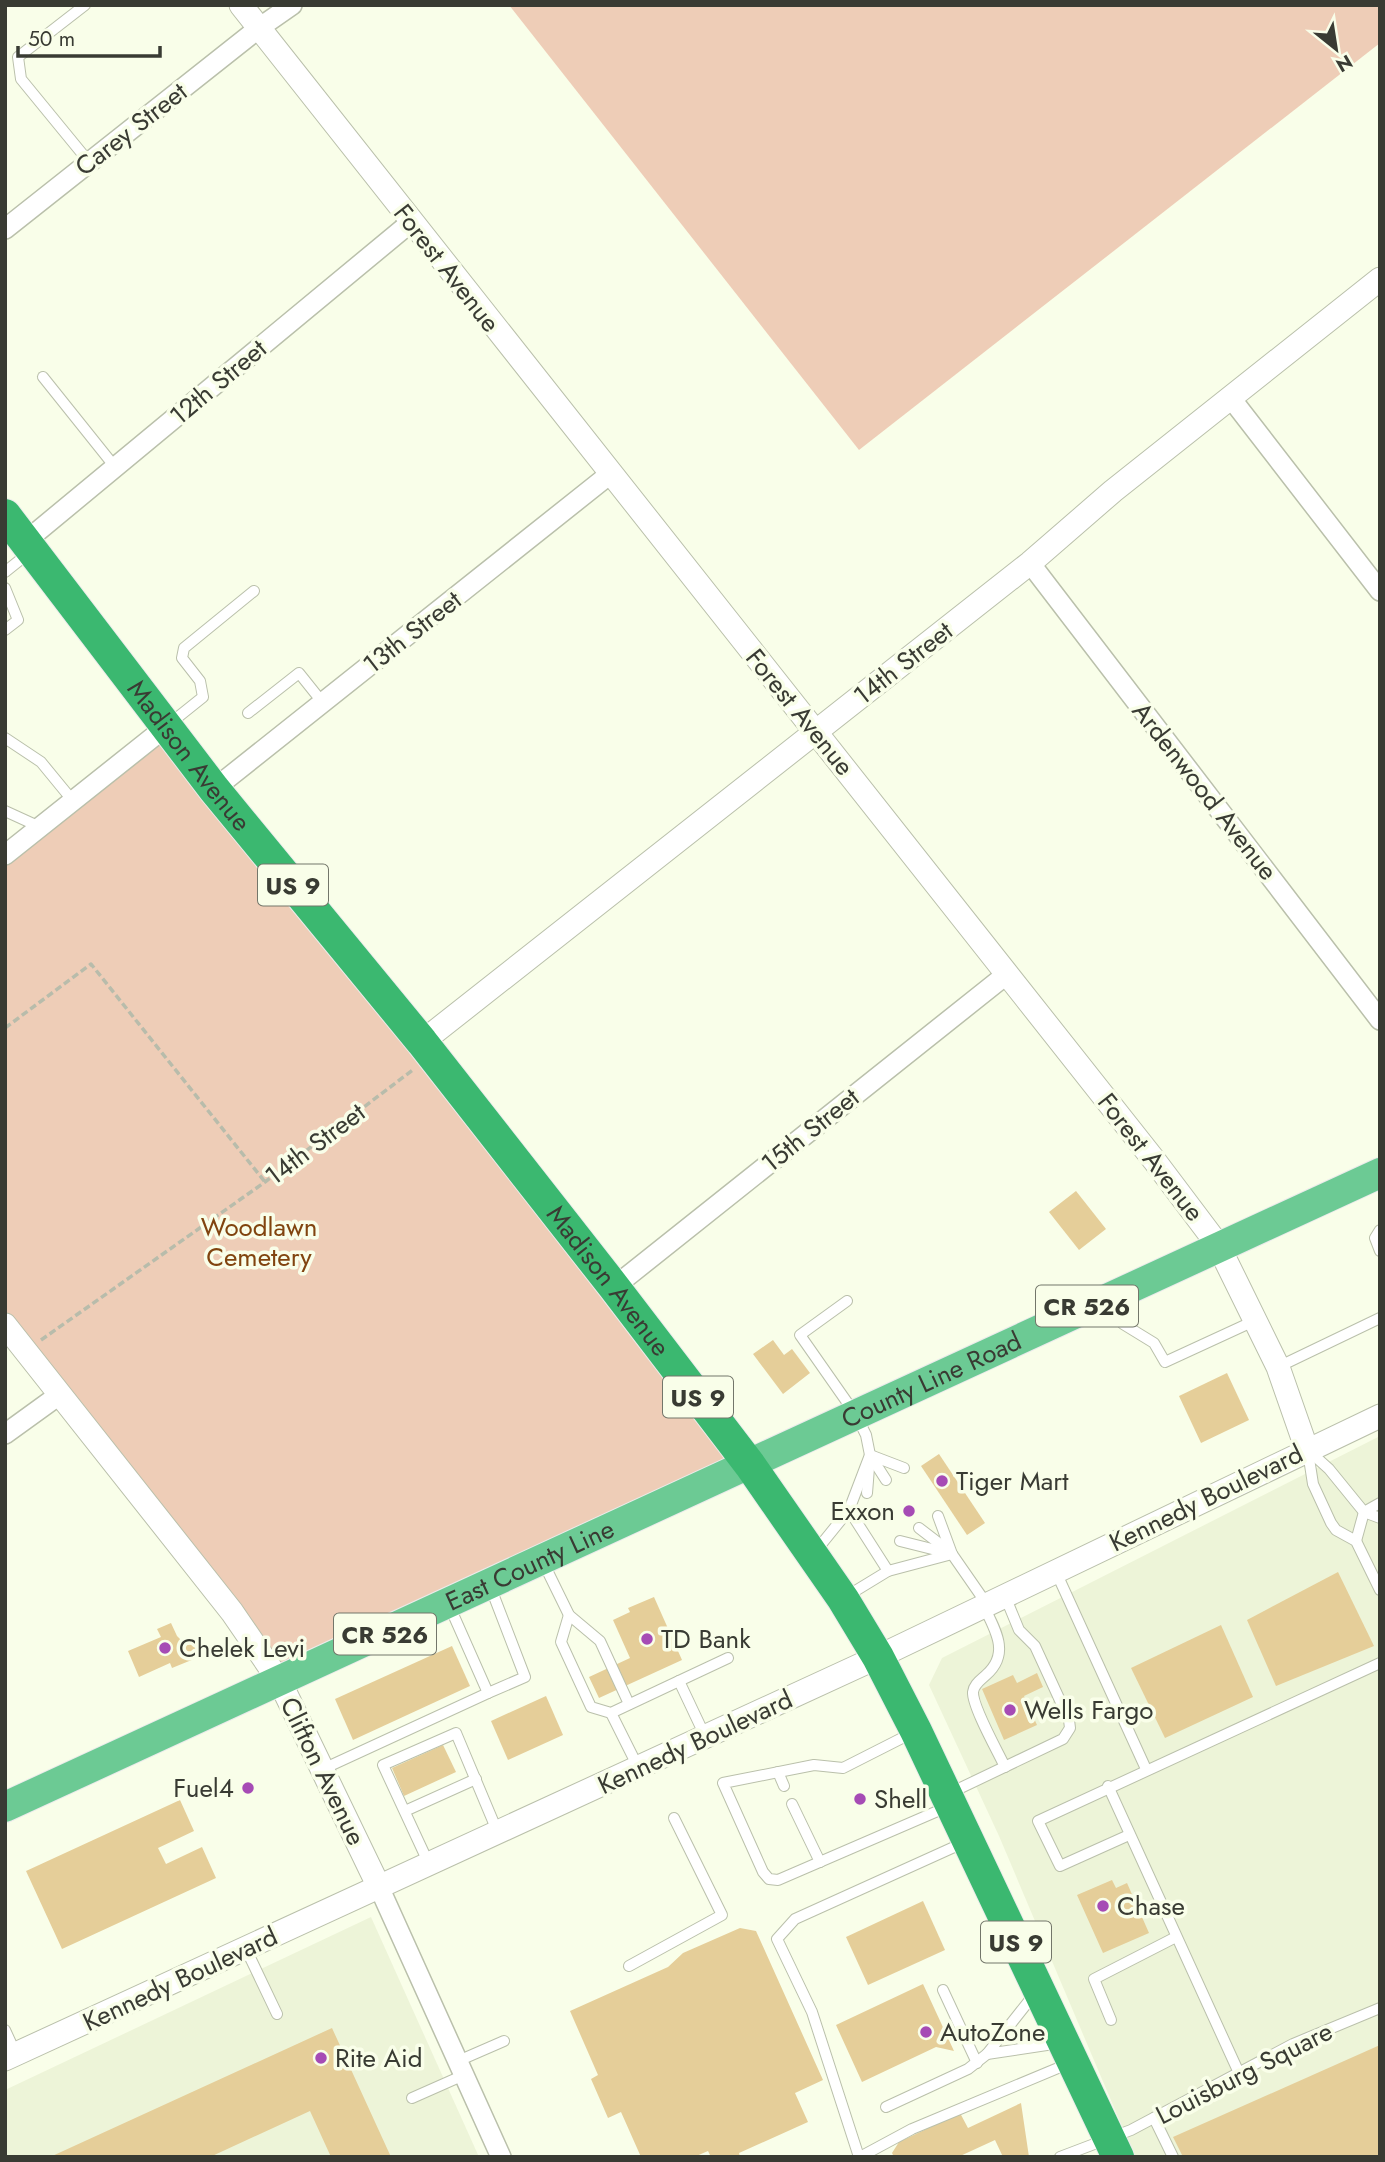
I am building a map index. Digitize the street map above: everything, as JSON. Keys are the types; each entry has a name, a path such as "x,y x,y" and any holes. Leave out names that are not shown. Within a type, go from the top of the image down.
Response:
{"highway":[{"name":"Madison Avenue","path":"5,515 214,789 427,1049 614,1287 750,1465 843,1599 878,1657 916,1731 1114,2148"}],"main road":[{"name":"County Line Road","path":"750,1465 1218,1245 1380,1173"},
{"name":"East County Line","path":"5,1807 750,1465"}],"street":[{"name":"Forest Avenue","path":"241,5 410,223 815,731 1218,1245 1278,1367 1307,1450"},
{"name":"Carey Street","path":"5,229 259,28 292,5"},
{"name":"12th Street","path":"29,545 116,467 410,223"},
{"name":"14th Street","path":"427,1049 815,731 1030,563 1113,491 1380,279"},
{"path":"1230,397 1380,591"},
{"name":"13th Street","path":"214,789 610,474"},
{"name":"Ardenwood Avenue","path":"1030,563 1380,1020"},
{"path":"5,855 167,726"},
{"name":"15th Street","path":"614,1287 1007,974"},
{"name":"Clifton Avenue","path":"5,1325 232,1612 280,1682 379,1887 501,2157"},
{"path":"5,1434 59,1395"},
{"name":"Kennedy Boulevard","path":"11,2057 878,1657 1380,1416"}],"lane":[{"path":"85,5 18,57 21,79 89,162"},
{"path":"43,377 116,467"},
{"path":"5,572 29,545"},
{"path":"5,589 18,620 5,630"},
{"path":"167,726 203,697 200,681 182,658 184,648 254,591"},
{"path":"248,713 299,673 323,703"},
{"path":"5,738 41,762 73,801"},
{"path":"5,811 41,827"},
{"path":"1380,1230 1375,1238 1380,1251"},
{"path":"1109,1297 1123,1324 1154,1343 1165,1362 1255,1320"},
{"path":"847,1301 800,1335 856,1415 866,1435 870,1455 867,1493"},
{"path":"1278,1367 1380,1318"},
{"path":"1307,1450 1329,1469 1364,1512 1380,1518"},
{"path":"1307,1450 1313,1483 1331,1523 1336,1530 1356,1541 1380,1590"},
{"path":"870,1455 904,1468"},
{"path":"870,1455 886,1480"},
{"path":"812,1555 849,1510 870,1455"},
{"path":"1356,1541 1364,1512 1380,1503"},
{"path":"849,1510 888,1571"},
{"path":"938,1516 952,1554"},
{"path":"916,1731 844,1768 814,1765 723,1783 769,1880 778,1880 820,1862 948,1800 1005,1767 1063,1739 1070,1728 1069,1720 1035,1646 992,1603 952,1554 919,1528"},
{"path":"900,1541 952,1554"},
{"path":"843,1599 888,1571 952,1554"},
{"path":"543,1562 569,1615 600,1641 629,1704"},
{"path":"1055,1570 1146,1769"},
{"path":"323,1769 525,1677 489,1586"},
{"path":"992,1603 1000,1652 996,1666 976,1684 974,1698 1005,1767"},
{"path":"449,1605 488,1693"},
{"path":"569,1615 561,1642 591,1706 611,1713 638,1767"},
{"path":"611,1713 728,1658"},
{"path":"1129,1835 1060,1866 1038,1821 1108,1786 1380,1663"},
{"path":"678,1681 705,1736"},
{"path":"429,1865 383,1765 456,1732 499,1833"},
{"path":"778,1772 784,1786"},
{"path":"405,1811 476,1779"},
{"path":"1108,1786 1239,2073"},
{"path":"792,1804 820,1862"},
{"path":"629,1966 722,1915 674,1818"},
{"path":"968,1841 795,1919 777,1939 812,2012 859,2157 1068,2052"},
{"path":"1111,2020 1094,1979 1176,1937"},
{"path":"246,1949 276,2014"},
{"path":"886,2107 977,2063 1038,1989"},
{"path":"943,1990 977,2063"},
{"name":"Louisburg Square","path":"1060,2157 1114,2148 1154,2118 1293,2044 1380,2008"},
{"path":"5,2030 11,2057"},
{"path":"412,2098 504,2041"},
{"path":"987,2054 1068,2052"},
{"path":"1154,2118 1173,2157"}],"path":[{"path":"5,1028 91,964 265,1182"},
{"name":"14th Street","path":"26,1351 265,1182 427,1049"}],"shaded area":[{"path":"1380,1436 1380,2157 1135,2157 999,1836 929,1685 942,1658"},
{"path":"371,1917 479,2157 5,2157 5,2090"}],"green space":[{"path":"509,5 1380,5 1380,43 859,450"},
{"name":"Woodlawn Cemetery","path":"167,726 750,1465 280,1682 5,1325 5,855"}],"building":[{"path":"1076,1191 1106,1229 1079,1250 1049,1212"},
{"path":"773,1340 784,1355 792,1349 810,1373 783,1394 753,1354"},
{"path":"1227,1373 1249,1420 1201,1443 1179,1396"},
{"path":"939,1454 985,1523 967,1535 921,1466"},
{"path":"1338,1572 1374,1646 1276,1686 1247,1620"},
{"name":"TD Bank","path":"654,1597 682,1660 599,1698 589,1677 630,1658 613,1620 630,1612 628,1608"},
{"name":"Chelek Levi","path":"171,1623 181,1640 185,1639 188,1645 193,1643 199,1657 172,1668 170,1663 139,1677 128,1651 161,1637 157,1629"},
{"path":"1221,1625 1253,1697 1165,1738 1131,1668"},
{"path":"452,1646 470,1686 353,1740 335,1699"},
{"path":"1037,1673 1043,1687 1024,1696 1037,1725 1004,1740 982,1689 1013,1675 1017,1683"},
{"path":"546,1696 563,1735 508,1760 491,1721"},
{"path":"443,1745 456,1772 404,1796 392,1768"},
{"path":"180,1800 194,1831 158,1848 166,1864 202,1847 216,1878 62,1949 26,1871"},
{"path":"1112,1880 1116,1888 1127,1883 1149,1933 1103,1953 1077,1895"},
{"path":"923,1901 945,1950 868,1985 846,1937"},
{"path":"740,1928 756,1931 823,2080 795,2093 808,2122 739,2153 740,2157 711,2157 708,2151 694,2157 641,2157 621,2112 608,2118 591,2079 598,2075 570,2011 668,1967 683,1953"},
{"path":"923,1984 954,2051 936,2047 862,2082 836,2025"},
{"path":"332,2028 391,2157 331,2157 310,2111 210,2157 50,2157"},
{"path":"1380,2045 1380,2157 1183,2157 1173,2137"},
{"path":"1021,2103 1029,2157 1003,2157 995,2140 958,2157 894,2157 892,2153 899,2142 960,2113 968,2128"}],"place":[{"name":"Tiger Mart","path":"942,1481"},
{"name":"Exxon","path":"909,1511"},
{"name":"TD Bank","path":"647,1639"},
{"name":"Chelek Levi","path":"165,1648"},
{"name":"Wells Fargo","path":"1010,1710"},
{"name":"Fuel4","path":"248,1788"},
{"name":"Shell","path":"860,1799"},
{"name":"Chase","path":"1103,1906"},
{"name":"AutoZone","path":"926,2032"},
{"name":"Rite Aid","path":"321,2058"}]}
